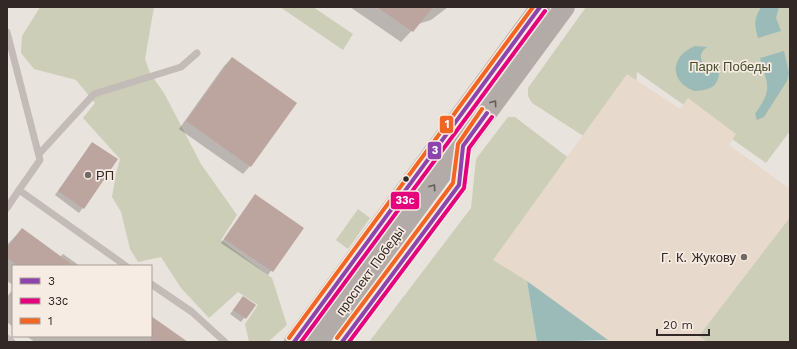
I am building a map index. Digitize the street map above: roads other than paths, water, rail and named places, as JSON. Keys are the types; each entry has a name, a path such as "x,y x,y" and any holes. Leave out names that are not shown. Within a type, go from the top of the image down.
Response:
{"main road":[{"name":"проспект Победы","path":"294,342 540,7"},
{"name":"проспект Победы","path":"318,342 565,7"}],"lane":[{"path":"7,32 40,160 7,208"},
{"path":"38,154 94,94 181,68 197,53"},
{"path":"342,342 459,185 463,146"},
{"path":"18,190 125,265"},
{"path":"152,285 192,312 225,342"},
{"path":"7,338 12,342"}],"water":[{"path":"761,7 779,7 776,18 781,31 758,38 755,22"},
{"path":"695,46 707,47 701,55 702,62 706,68 712,69 720,66 718,78 714,86 694,91 686,87 680,81 676,68 677,62 681,56 687,50"},
{"path":"784,51 789,73 787,81 764,117 757,120 755,114 767,93 767,82 760,58"},
{"path":"527,281 608,340 537,342"}],"place":[{"name":"РП","path":"88,175"},
{"name":"Г. К. Жукову","path":"744,257"}],"park label":[{"name":"Парк Победы","path":"730,66"}]}
